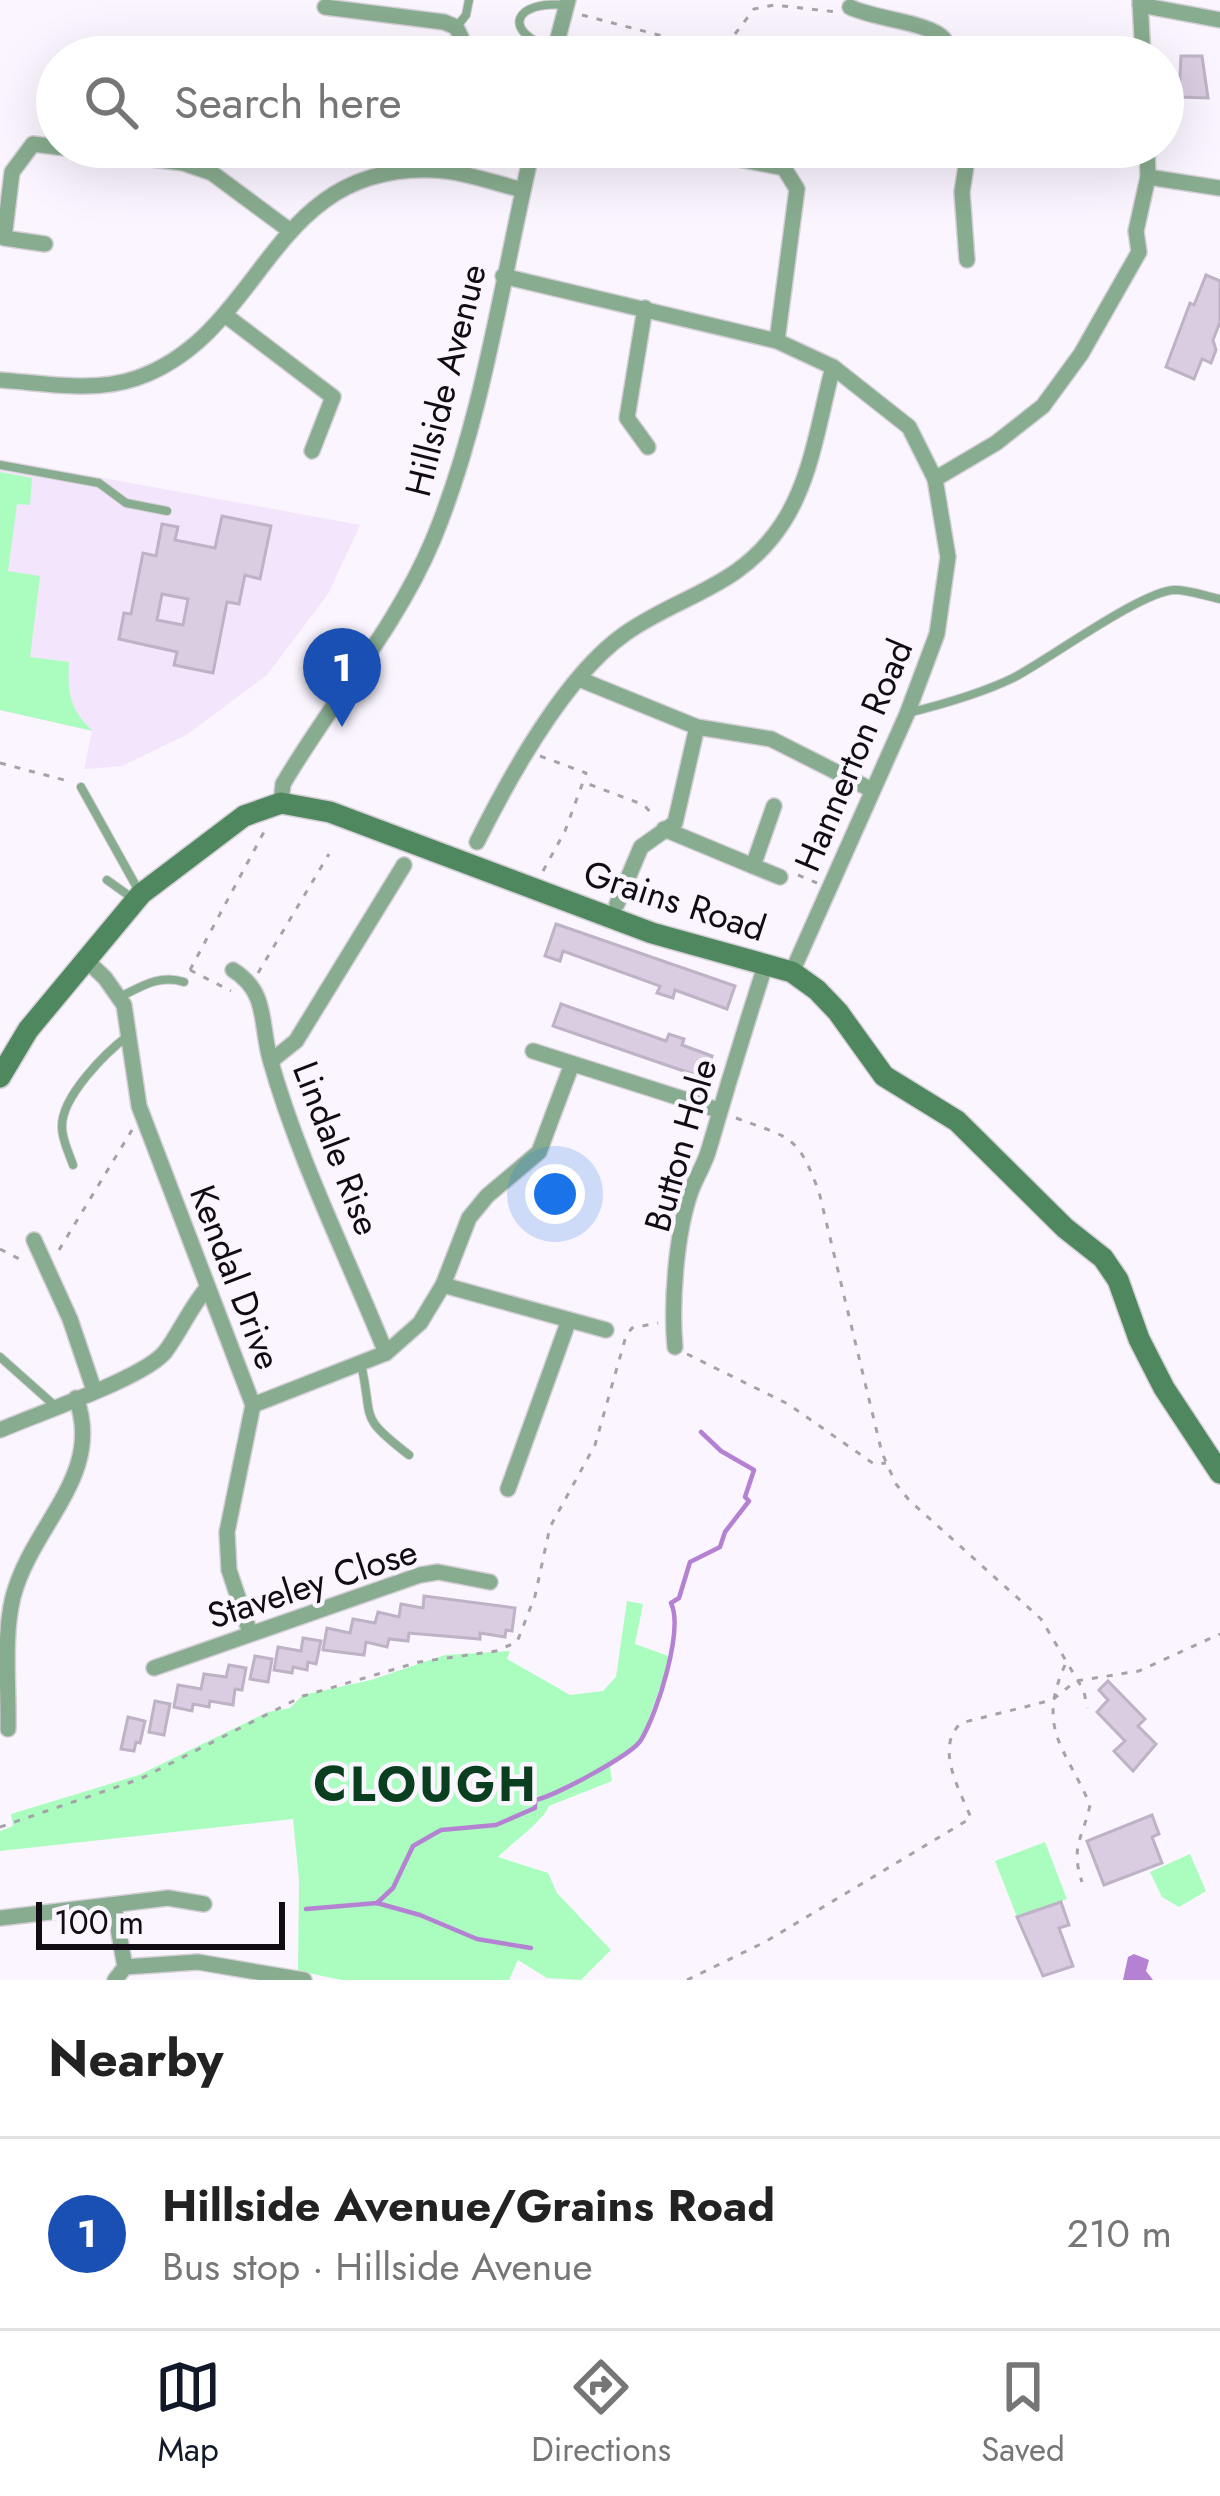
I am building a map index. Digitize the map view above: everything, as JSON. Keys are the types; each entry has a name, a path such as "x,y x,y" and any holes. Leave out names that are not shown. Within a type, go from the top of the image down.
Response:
{"street":[{"path":"1142,36 1140,2 1220,20"},
{"path":"558,36 567,3"},
{"path":"325,7 444,22 456,27 460,36"},
{"path":"850,7 940,36"},
{"path":"348,29 350,10"},
{"path":"36,144 12,172 4,238 45,244"},
{"path":"198,168 212,173 289,230"},
{"name":"Hillside Avenue","path":"274,805 393,616 431,543 456,477 528,168"},
{"path":"777,341 796,189 784,168"},
{"path":"966,168 962,193 968,260"},
{"path":"934,479 996,443 1043,406 1072,367 1139,253 1136,231 1148,168"},
{"path":"0,380 86,387 138,378 189,348 225,315 289,230 350,183 393,172 437,170 523,190"},
{"path":"1148,177 1220,188"},
{"name":"Hannerton Road","path":"503,276 777,341 833,367 908,427 934,479 948,557 937,634 907,714 792,972"},
{"path":"644,308 627,418 648,447"},
{"path":"225,315 333,397 312,452"},
{"path":"477,842 512,773 579,679 624,634 731,578 781,526 802,487 833,367"},
{"path":"579,679 697,727 771,739 872,790"},
{"path":"617,904 640,848 675,823 697,727"},
{"path":"0,1077 28,1030 138,897 244,816 274,805"},
{"name":"Grains Road","path":"274,805 329,812 652,933 792,972 838,1012 884,1076 957,1121 1065,1228 1103,1258 1118,1280 1139,1339 1164,1388 1220,1473"},
{"path":"753,866 774,806"},
{"path":"664,829 780,877"},
{"path":"271,1061 296,1041 404,866"},
{"name":"Kendal Drive","path":"84,958 119,998 130,1034 142,1113 253,1405 227,1532 229,1570 250,1633"},
{"name":"Button Hole","path":"675,1347 682,1226 690,1192 708,1153 766,963"},
{"path":"233,970 251,982"},
{"name":"Lindale Rise","path":"251,982 259,996 271,1061 386,1353"},
{"path":"533,1051 718,1110"},
{"path":"253,1405 386,1353 420,1323 443,1285 470,1218 487,1196 539,1152 572,1064"},
{"path":"34,1240 70,1319 94,1390"},
{"path":"443,1285 606,1330"},
{"path":"0,1430 139,1373 164,1353 186,1313 207,1288"},
{"path":"508,1489 569,1320"},
{"path":"8,1729 12,1603 42,1529 72,1483 85,1445 85,1421 76,1399"},
{"name":"Staveley Close","path":"154,1668 430,1573 490,1582"},
{"path":"0,1918 168,1898 204,1904"},
{"path":"114,1906 120,1974 198,1962 304,1980"}],"lane":[{"path":"456,27 466,15 469,0"},
{"path":"525,36 520,16 524,7 532,2 567,3"},
{"path":"0,465 99,483 127,503 167,511"},
{"path":"907,714 1009,680 1100,623 1172,589 1220,598"},
{"path":"81,787 138,897"},
{"path":"107,880 138,897"},
{"path":"119,998 165,978 184,982"},
{"path":"73,1165 62,1132 63,1116 101,1055 130,1034"},
{"path":"0,1358 55,1406"},
{"path":"360,1363 366,1412 373,1426 409,1455"}],"path":[{"path":"737,36 754,9 774,5 832,15 850,7"},
{"path":"587,16 663,36"},
{"path":"528,750 586,773 537,890"},
{"path":"0,763 81,787"},
{"path":"583,782 644,805 664,829"},
{"path":"184,982 274,805"},
{"path":"190,970 232,992 251,982 329,854"},
{"path":"780,877 790,872 829,888"},
{"path":"718,1110 795,1141 804,1153 820,1192 886,1463 909,1500 1041,1619 1084,1691 1087,1708"},
{"path":"0,1249 47,1269 142,1113"},
{"path":"0,1827 140,1779 303,1696 419,1662 496,1652 517,1642 535,1596 550,1527 595,1444 626,1336 641,1325 673,1325"},
{"path":"675,1347 788,1404 874,1464 886,1463"},
{"path":"687,1980 766,1942 971,1818 948,1753 952,1731 961,1723 1052,1700 1076,1681 1139,1671 1220,1634"},
{"path":"1067,1662 1052,1700 1055,1736 1090,1805 1076,1846 1082,1882"}],"shaded area":[{"path":"0,459 360,525 328,594 267,675 188,734 122,766 84,769 92,731 0,710"},
{"path":"1134,1954 1149,1960 1146,1971 1153,1980 1123,1980 1128,1957"}],"green space":[{"path":"0,472 32,478 30,505 17,504 8,571 40,576 30,657 69,662 72,700 93,731 0,710"},
{"path":"627,1601 643,1604 635,1644 671,1657 640,1743 610,1767 612,1781 549,1806 498,1857 548,1873 557,1893 611,1950 581,1980 547,1978 518,1960 509,1980 342,1980 298,1971 299,1880 293,1819 0,1851 0,1831 13,1826 11,1814 139,1775 268,1712 290,1708 303,1695 371,1680 445,1655 510,1651 507,1659 570,1695 603,1691 616,1677"},
{"path":"1045,1842 1067,1899 1017,1917 995,1861"},
{"path":"1190,1854 1206,1891 1179,1907 1162,1897 1150,1872"}],"building":[{"path":"1184,56 1202,56 1208,98 1184,97"},
{"path":"1206,275 1220,281 1220,322 1211,363 1202,359 1194,379 1166,367"},
{"path":"222,516 271,526 260,579 245,575 239,604 227,602 213,673 174,665 177,652 119,639 124,613 131,614 143,553 156,556 162,524 178,527 175,540 215,548","holes":["162,594 188,599 183,625 157,620"]},
{"path":"556,924 735,986 727,1009 675,990 673,998 657,993 660,986 563,951 560,961 545,956"},
{"path":"561,1004 666,1041 669,1034 684,1039 682,1045 712,1056 704,1078 553,1026"},
{"path":"424,1596 515,1608 512,1631 506,1630 505,1637 480,1633 480,1639 409,1633 408,1641 389,1639 387,1647 366,1642 364,1655 323,1650 327,1628 350,1633 353,1619 375,1623 378,1612 399,1617 401,1604 423,1608"},
{"path":"303,1638 321,1641 316,1664 308,1662 307,1670 293,1667 292,1673 274,1670 278,1647 301,1651"},
{"path":"255,1656 272,1659 268,1682 250,1679"},
{"path":"229,1665 246,1668 233,1705 210,1701 209,1707 193,1704 192,1711 174,1707 178,1685 201,1689 204,1674 226,1677"},
{"path":"1108,1681 1145,1719 1138,1726 1156,1744 1133,1771 1114,1751 1125,1741 1097,1712 1108,1700 1099,1690"},
{"path":"155,1701 170,1704 164,1735 149,1732"},
{"path":"128,1717 145,1721 134,1751 121,1749"},
{"path":"1152,1815 1159,1834 1152,1837 1162,1863 1104,1885 1087,1841"},
{"path":"1061,1902 1069,1925 1059,1928 1073,1966 1043,1976 1017,1917"}],"waterway":[{"path":"377,1903 393,1888 413,1846 441,1830 496,1825 535,1808 535,1800 591,1775 641,1740 661,1692 671,1651 671,1603 679,1598 690,1562 720,1547 725,1532 749,1501 745,1497 754,1470 721,1451 701,1432"},
{"path":"306,1909 377,1903 477,1939 531,1948"}],"place":[{"name":"Hillside Avenue/Grains Road","path":"342,727"}],"district":[{"name":"CLOUGH","path":"426,1784"}]}
